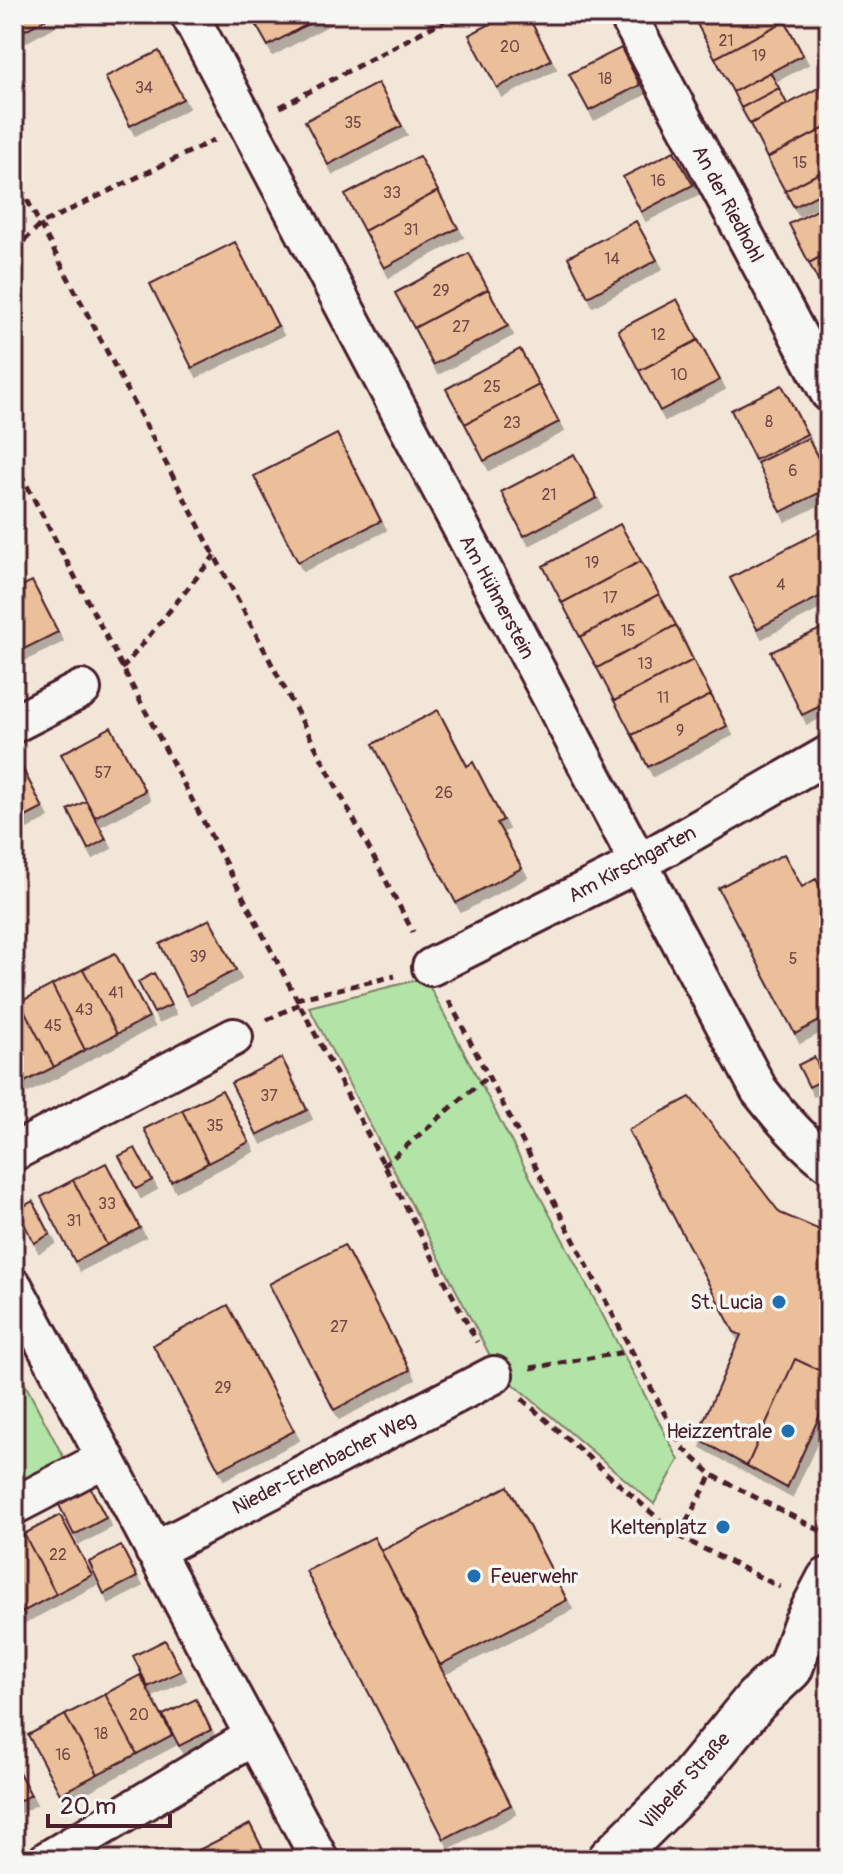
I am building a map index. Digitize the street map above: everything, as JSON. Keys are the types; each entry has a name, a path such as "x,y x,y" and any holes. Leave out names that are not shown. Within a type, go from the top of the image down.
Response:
{"street":[{"name":"Am Hühnerstein","path":"189,14 759,1090 808,1147 829,1163"},
{"name":"An der Riedhohl","path":"627,14 829,393"},
{"path":"14,724 82,689"},
{"name":"Am Kirschgarten","path":"431,967 639,863 829,754"},
{"path":"14,1152 234,1037"},
{"path":"19,1307 106,1458 320,1860"},
{"name":"Nieder-Erlenbacher Weg","path":"154,1551 494,1375"},
{"path":"14,1506 106,1458"},
{"name":"Vilbeler Straße","path":"610,1860 687,1784 756,1700 790,1668 806,1624 829,1580"},
{"path":"47,1860 254,1736"}],"path":[{"path":"14,175 682,1447 712,1475 829,1535"},
{"path":"14,251 21,242"},
{"path":"14,461 494,1375 678,1536 748,1570"},
{"path":"82,689 123,668 215,555"},
{"path":"296,999 431,967"},
{"path":"383,1166 488,1076"},
{"path":"494,1375 631,1351"},
{"path":"678,1536 712,1475"}],"green space":[{"path":"425,978 679,1460 654,1504 498,1371 309,1007"},
{"path":"14,1363 66,1462 14,1488"}],"building":[{"path":"14,14 55,14 14,36"},
{"path":"250,14 326,14 268,46"},
{"path":"509,14 527,14 551,60 497,88 469,35"},
{"path":"717,14 781,14 785,21 715,58 697,24"},
{"path":"785,21 803,55 733,92 715,58"},
{"path":"621,48 640,85 589,111 569,74"},
{"path":"159,51 183,99 130,126 105,77"},
{"path":"770,72 779,88 741,108 733,92"},
{"path":"378,83 402,126 328,165 305,121"},
{"path":"820,87 829,105 829,126 767,158 750,124"},
{"path":"779,88 787,104 750,124 741,108"},
{"path":"829,126 829,168 785,191 767,158"},
{"path":"674,151 693,185 641,212 623,177"},
{"path":"419,156 438,191 364,231 345,195"},
{"path":"823,171 829,189 794,207 785,191"},
{"path":"438,191 458,228 384,268 364,231"},
{"path":"829,204 829,252 809,263 789,224"},
{"path":"636,221 657,260 588,297 568,257"},
{"path":"235,242 278,326 192,368 150,284"},
{"path":"829,252 829,293 825,295 809,263"},
{"path":"469,253 488,289 414,328 395,293"},
{"path":"488,289 508,326 433,365 414,328"},
{"path":"677,299 698,340 639,371 618,330"},
{"path":"698,340 720,380 660,411 639,371"},
{"path":"520,349 539,385 465,424 446,389"},
{"path":"539,385 559,422 484,461 465,424"},
{"path":"782,385 807,434 755,460 731,410"},
{"path":"337,434 381,521 298,562 254,476"},
{"path":"808,438 829,480 829,488 781,512 757,463"},
{"path":"574,454 597,498 524,536 501,492"},
{"path":"620,524 641,561 562,603 543,566"},
{"path":"819,532 829,553 829,592 757,629 730,578"},
{"path":"641,561 659,594 580,637 562,603"},
{"path":"32,581 58,632 14,654 14,590"},
{"path":"659,594 676,625 597,668 580,637"},
{"path":"676,625 693,660 614,701 597,668"},
{"path":"829,625 829,702 802,715 771,652"},
{"path":"693,660 711,695 632,735 614,701"},
{"path":"711,695 727,726 648,767 632,735"},
{"path":"438,710 467,766 473,762 503,820 497,823 522,868 456,903 373,744"},
{"path":"111,727 145,791 95,817 61,754"},
{"path":"14,757 43,808 14,823"},
{"path":"86,801 106,839 88,849 68,810"},
{"path":"784,854 802,887 816,879 829,903 829,1016 795,1034 718,888"},
{"path":"210,919 236,970 186,996 160,944"},
{"path":"115,953 149,1017 117,1034 83,969"},
{"path":"83,969 117,1034 85,1050 52,985"},
{"path":"154,973 171,1005 154,1013 138,982"},
{"path":"52,985 85,1050 54,1067 20,1002"},
{"path":"20,1002 54,1067 23,1083 14,1066 14,1006"},
{"path":"814,1057 825,1079 809,1087 798,1065"},
{"path":"282,1058 307,1110 257,1135 231,1083"},
{"path":"222,1090 249,1142 208,1163 182,1110"},
{"path":"690,1097 780,1213 829,1234 829,1375 795,1359 747,1466 696,1438 741,1335 734,1332 628,1130"},
{"path":"182,1110 208,1163 171,1182 144,1129"},
{"path":"135,1148 152,1180 136,1189 119,1156"},
{"path":"106,1163 140,1228 107,1245 73,1180"},
{"path":"73,1180 107,1245 75,1262 41,1197"},
{"path":"33,1201 50,1234 34,1243 17,1210"},
{"path":"344,1245 410,1370 334,1410 269,1284"},
{"path":"228,1305 294,1431 219,1470 153,1345"},
{"name":"Heizzentrale","path":"795,1359 829,1375 829,1395 787,1488 747,1466"},
{"name":"Feuerwehr","path":"508,1486 567,1600 440,1665 381,1551"},
{"path":"90,1487 106,1518 74,1535 58,1503"},
{"path":"60,1515 92,1575 56,1594 24,1534"},
{"path":"24,1534 56,1594 17,1615 14,1609 14,1540"},
{"path":"374,1537 511,1805 444,1839 306,1571"},
{"path":"121,1546 137,1577 104,1594 89,1562"},
{"path":"165,1640 181,1671 148,1687 133,1656"},
{"path":"140,1675 172,1735 137,1754 105,1694"},
{"path":"105,1694 137,1754 98,1774 65,1715"},
{"path":"196,1699 211,1730 179,1746 163,1715"},
{"path":"65,1715 98,1774 60,1794 28,1735"},
{"path":"14,1763 31,1795 14,1804"},
{"path":"250,1824 268,1860 179,1860"}],"place":[{"name":"St. Lucia","path":"779,1302"},
{"name":"Heizzentrale","path":"788,1431"},
{"name":"Keltenplatz","path":"723,1527"},
{"name":"Feuerwehr","path":"474,1576"}]}
